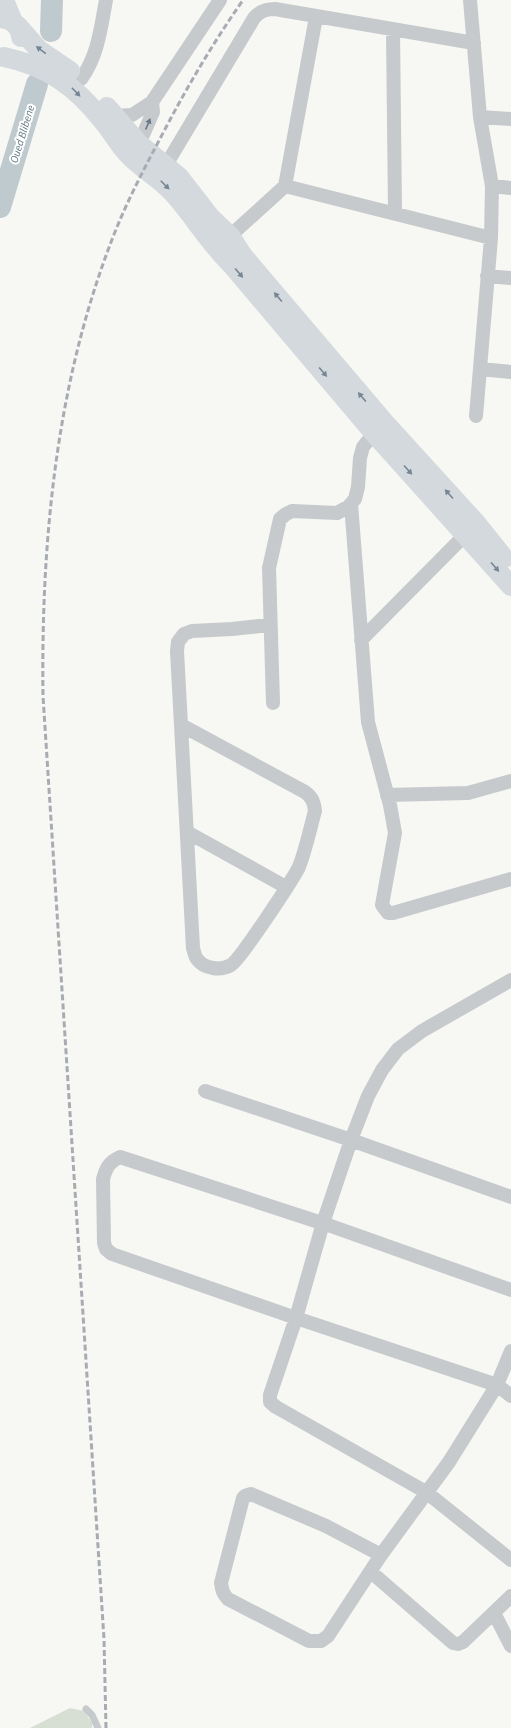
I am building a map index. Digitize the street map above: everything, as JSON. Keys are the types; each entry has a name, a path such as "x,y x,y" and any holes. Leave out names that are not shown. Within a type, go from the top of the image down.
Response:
{"main road":[{"path":"4,0 10,22 39,50 81,79 140,144 179,177 210,217 224,242 237,271 374,433 469,530 511,565"},
{"path":"2,57 11,55 20,45 21,32 10,22"},
{"path":"2,57 25,62 45,69 69,85 104,122 128,154 155,176 224,242 243,256 384,422 511,586"}],"street":[{"path":"81,79 90,68 94,57 106,0"},
{"path":"115,116 132,115 152,102 220,0"},
{"path":"470,0 480,117 492,186 491,238 476,416"},
{"path":"166,165 254,18 258,14 269,9 474,43"},
{"path":"224,242 285,186 316,17"},
{"path":"393,30 395,212"},
{"path":"140,144 153,112 152,102"},
{"path":"480,117 511,120"},
{"path":"285,186 395,212 491,238"},
{"path":"492,186 511,188"},
{"path":"487,276 511,278"},
{"path":"480,369 511,372"},
{"path":"273,703 269,625 269,568 280,520 292,511 337,513 351,504 355,499 358,487 360,458 363,447 374,433"},
{"path":"351,504 368,722 387,795 395,833 382,905 388,913 511,879"},
{"path":"361,640 469,530"},
{"path":"181,725 305,792 310,796 314,803 315,811 298,867 243,952 231,965 212,968 203,965 196,959 193,948 177,651 178,642 184,634 192,631 269,625"},
{"path":"387,795 468,793 511,781"},
{"path":"187,832 286,887"},
{"path":"511,980 422,1031 398,1049 382,1070 368,1096 351,1140 323,1223 296,1318 270,1395 270,1402 276,1407 426,1492 511,1560"},
{"path":"205,1091 351,1140 511,1197"},
{"path":"511,1290 323,1223 120,1157 112,1160 106,1169 103,1179 104,1243 106,1249 112,1254 296,1318 497,1385 511,1396"},
{"path":"381,1555 326,1526 248,1494 243,1498 221,1583 224,1595 228,1599 309,1641 321,1641 328,1636 381,1555 449,1462 497,1385 511,1351"},
{"path":"371,1572 454,1643 458,1644 463,1642 511,1596"},
{"path":"494,1613 511,1646"}],"lane":[{"path":"86,1710 92,1715 98,1728"}],"shaded area":[{"path":"70,1708 84,1711 92,1723 92,1728 30,1728"}],"waterway":[{"name":"Oued Blibene","path":"51,31 52,0"},
{"name":"Oued Blibene","path":"0,207 37,84"}],"railway":[{"path":"106,1728 104,1639 43,696 45,579 49,521 65,406 78,349 94,292 113,237 136,184 181,99 243,0"}]}
